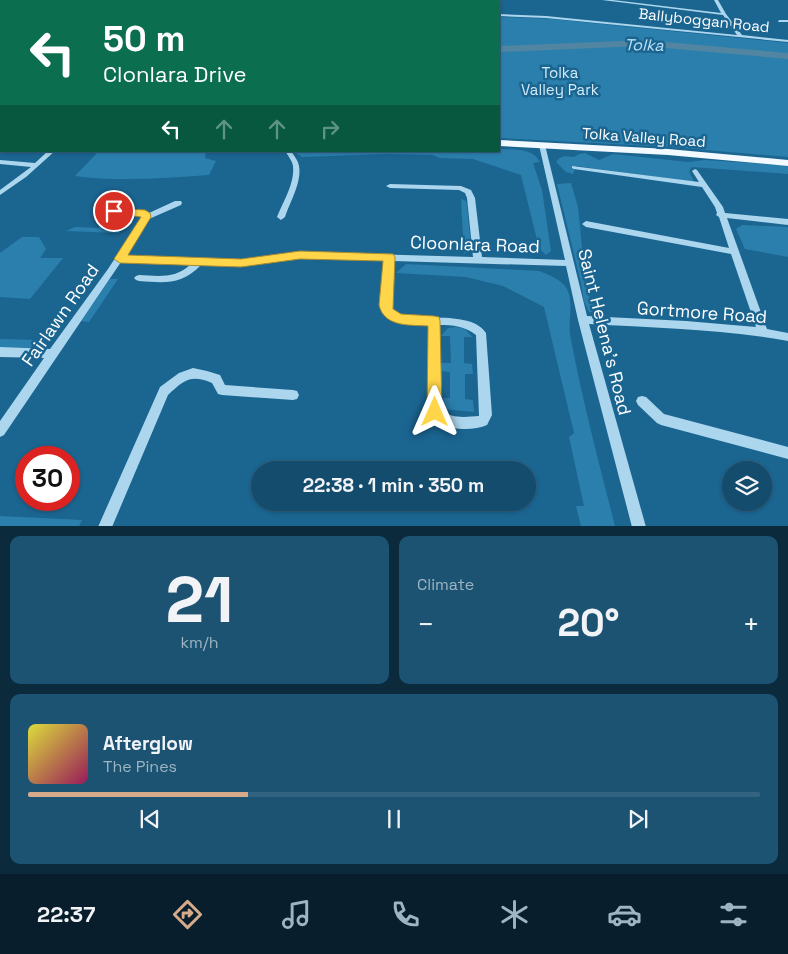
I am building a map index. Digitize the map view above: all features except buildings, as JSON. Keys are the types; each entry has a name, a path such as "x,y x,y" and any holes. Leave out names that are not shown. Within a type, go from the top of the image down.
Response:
{"main road":[{"name":"Tolka Valley Road","path":"500,143 668,152 788,163"}],"street":[{"path":"604,0 724,14"},
{"path":"716,0 741,37"},
{"name":"Ballyboggan Road","path":"500,15 546,17 788,41"},
{"path":"779,21 788,22"},
{"name":"Saint Helena's Road","path":"542,146 583,320 639,526"},
{"path":"0,193 51,152"},
{"path":"281,217 295,177 296,166 289,152"},
{"path":"0,162 37,164"},
{"path":"574,167 705,185"},
{"path":"695,170 719,207 720,215 736,252 763,332"},
{"path":"390,186 461,188 468,192 471,198 478,260"},
{"path":"98,214 130,211 145,213 146,217 178,203"},
{"path":"720,215 788,222"},
{"name":"Fairlawn Road","path":"0,431 51,354 120,259 146,217"},
{"path":"586,224 736,252"},
{"name":"Cloonlara Road","path":"120,259 241,263 300,255 570,264"},
{"path":"389,257 387,312 399,319 460,322 472,324 481,333 486,415 483,421 447,421 439,417 435,412 434,321"},
{"path":"139,278 173,280 186,276 199,262"},
{"name":"Gortmore Road","path":"583,320 763,332 788,337"},
{"path":"0,352 51,354"},
{"path":"105,526 164,391 180,377 199,372 216,379 222,390 293,395"},
{"path":"642,401 661,419 788,453"}],"green space":[{"name":"Tolka Valley Park","path":"500,17 552,19 788,43 788,157 671,147 500,138"},
{"path":"500,149 527,152 537,157 540,162 533,163 542,190 551,251 546,255 539,248 521,175 473,159 440,158 432,155 386,154 302,157 294,152 500,152"},
{"path":"98,152 206,152 205,158 216,161 209,175 125,179 75,176"},
{"path":"585,153 599,160 613,154 688,162 705,160 784,165 788,166 788,174 692,167 689,171 694,182 576,166 573,174 566,172 556,162 562,157 574,157"},
{"path":"571,183 578,207 584,266 590,300 600,312 589,312 584,301 557,184"},
{"path":"461,199 466,201 471,245 470,250 464,254"},
{"path":"112,215 131,216 119,233 66,231 75,227 98,228"},
{"path":"742,225 788,227 788,257 745,249 736,229"},
{"path":"22,237 39,237 46,249 40,258 63,258 30,299 0,297 0,253"},
{"path":"406,264 539,271 562,283 567,289 570,300 570,334 591,431 615,526 581,526 576,506 584,506 569,437 574,433 544,307 503,286 466,277 396,273"},
{"path":"110,279 118,279 89,322 81,321"},
{"path":"448,328 465,329 472,337 464,337 464,363 472,364 473,374 465,374 465,399 473,400 474,412 443,409 443,398 450,398 450,372 441,371 441,363 451,363 450,336 441,336"},
{"path":"0,339 37,340 29,350 0,348"},
{"path":"0,516 82,520 79,526 0,526"}],"waterway":[{"name":"Tolka","path":"500,49 643,43 788,56"}],"route":[{"path":"114,211 145,213 146,217 120,259 241,263 300,255 389,257 387,312 399,319 434,321 435,412"}]}
